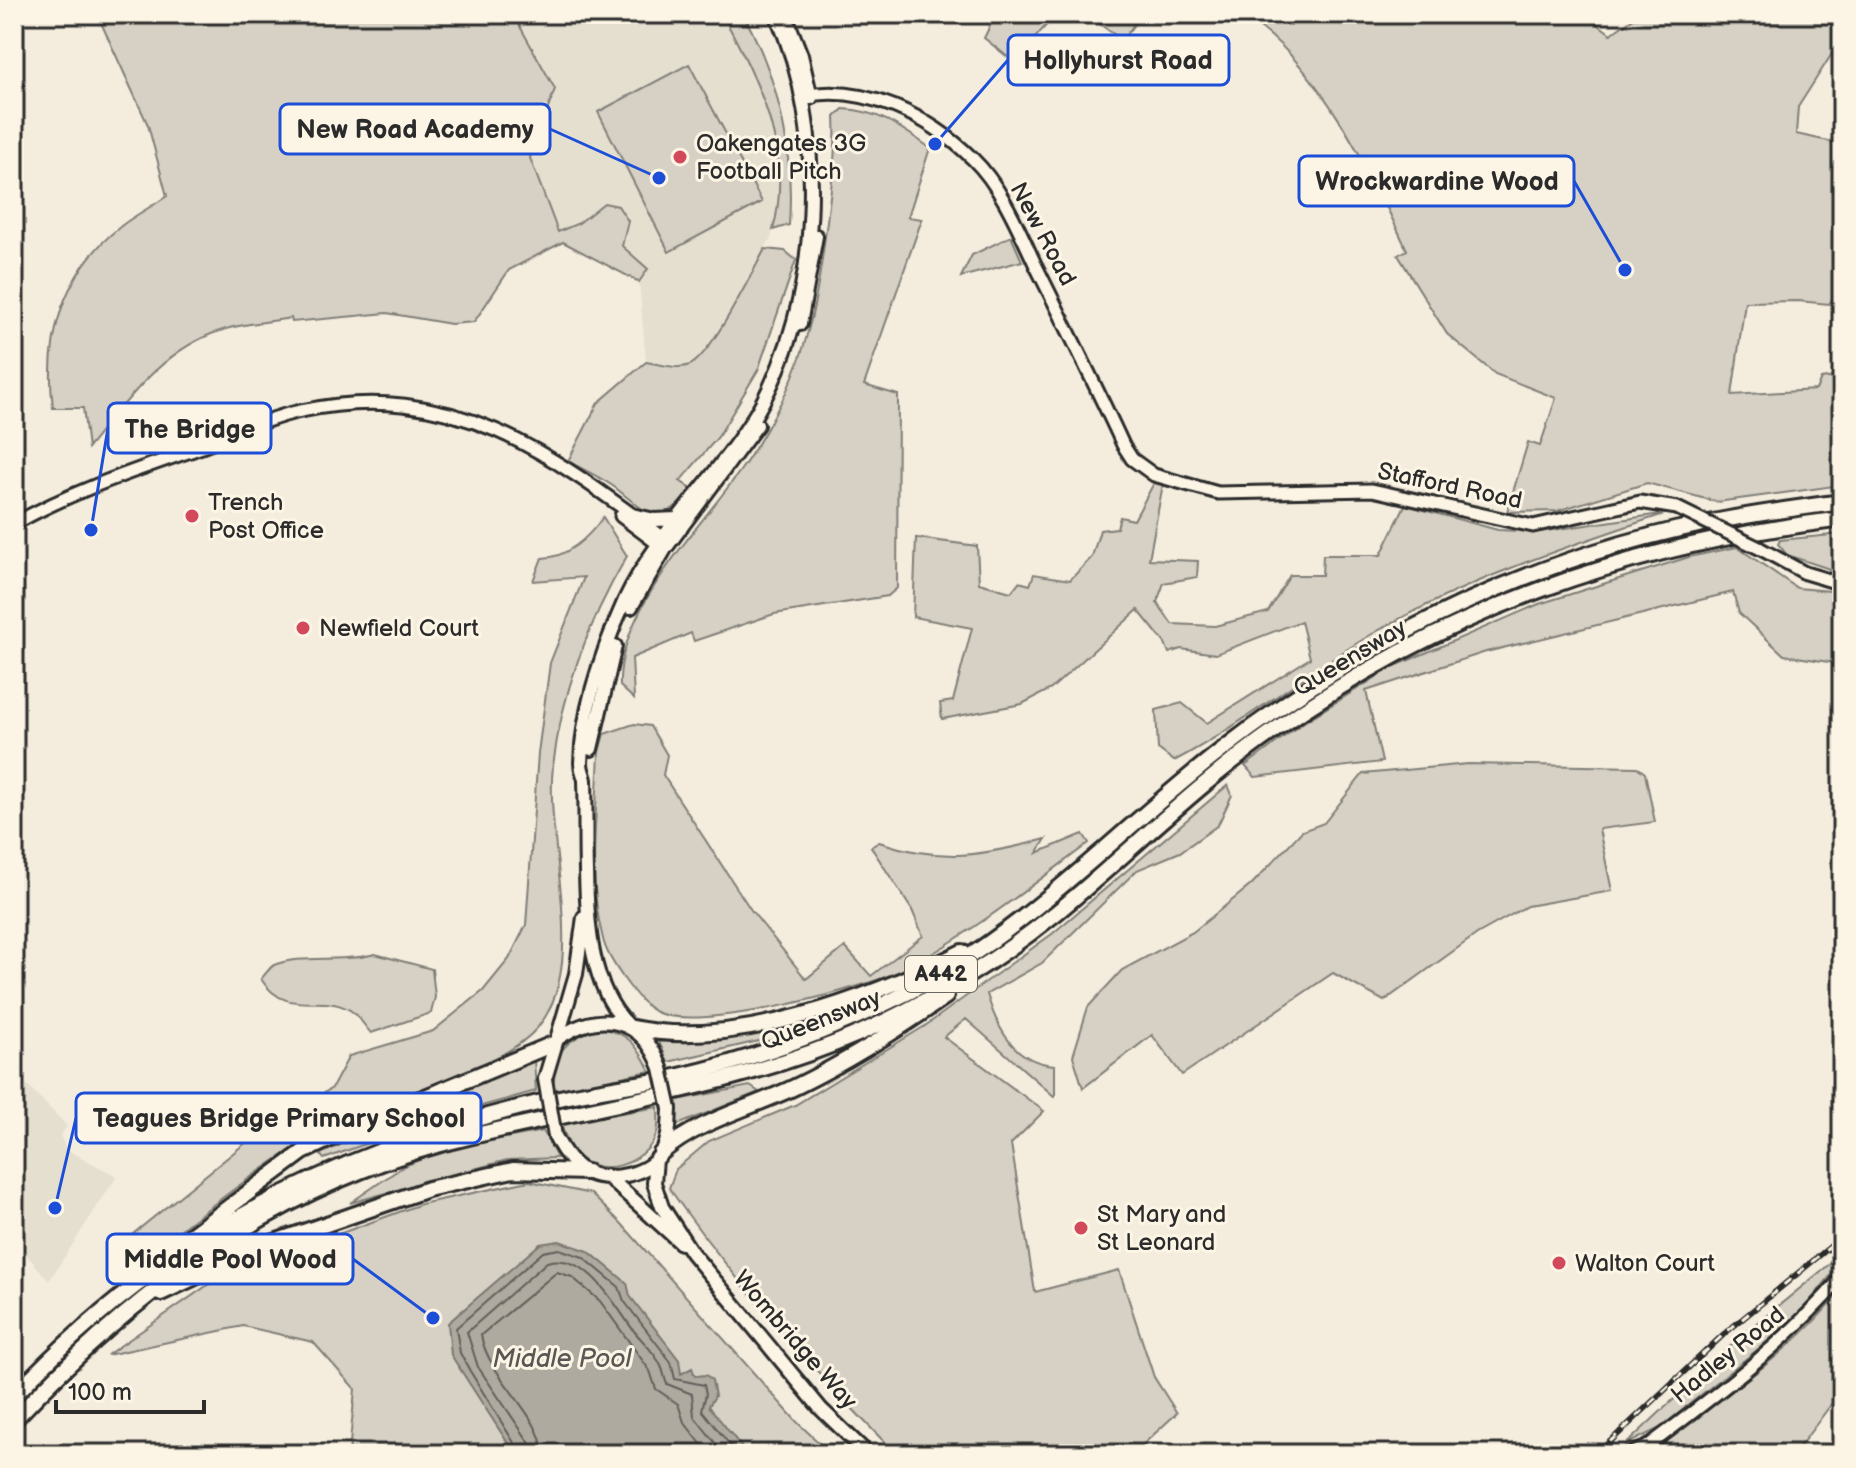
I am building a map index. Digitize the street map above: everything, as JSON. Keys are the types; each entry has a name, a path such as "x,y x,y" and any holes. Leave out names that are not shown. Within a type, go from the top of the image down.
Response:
{"highway":[{"name":"Queensway","path":"14,1396 142,1279 229,1222 307,1180 423,1133 544,1101 678,1076 786,1045 839,1025 912,990 1016,924 1221,751 1311,686 1433,618 1496,589 1634,542 1725,519 1842,502"},
{"name":"Queensway","path":"14,1420 148,1292 209,1251 337,1182 434,1146 677,1092 779,1064 862,1032 1007,950 1270,733 1344,684 1430,636 1512,600 1634,557 1711,538 1842,519"},
{"name":"A442","path":"630,1026 673,1034 701,1033 800,1014 913,974 1016,924"},
{"name":"A442","path":"659,1156 687,1133 798,1086 862,1051 924,1012 1007,950"},
{"name":"A442","path":"142,1279 231,1202 303,1152 555,1041"},
{"name":"A442","path":"113,1323 181,1281 337,1218 414,1194 513,1170 587,1172"}],"main road":[{"path":"664,543 676,519 756,413 777,373 801,284 809,225 806,95 776,14"},
{"path":"586,901 599,974 616,1013 648,1044 661,1068 670,1109 669,1134 659,1156 641,1170 607,1176 587,1172 569,1159 555,1136 545,1079 576,974 586,901 585,775 581,768 583,747 598,673 625,601 664,543 744,446 772,399 792,352 808,291 816,241 817,143 797,43 784,14"},
{"path":"632,515 655,520 676,519"},
{"path":"555,1041 591,1021 630,1026"},
{"name":"Wombridge Way","path":"659,1156 654,1183 662,1207 692,1253 821,1409 868,1454"},
{"name":"Wombridge Way","path":"607,1176 692,1253"}],"street":[{"name":"New Road","path":"806,95 851,94 886,104 931,124 975,161 1017,228 1123,445 1132,459 1154,475 1174,481"},
{"path":"14,524 54,502 299,411 390,403 470,418 524,441 632,515 664,543"},
{"path":"570,472 573,479 664,543"},
{"name":"Stafford Road","path":"1174,481 1218,493 1372,490 1533,526 1640,502 1677,508 1805,573 1842,584"},
{"name":"Hadley Road","path":"1630,1454 1647,1447 1752,1368 1804,1321 1842,1277"}],"shaded area":[{"path":"97,14 513,14 555,89 530,158 558,232 579,223 604,203 618,206 628,221 622,246 648,269 639,282 563,242 509,270 474,322 451,324 387,313 292,322 291,318 223,330 182,349 164,363 131,395 88,448 83,408 53,408 52,356 62,308 72,285 101,244 126,222 167,196 148,125"},
{"path":"513,14 722,14 756,78 780,153 782,198 771,238 717,334 697,361 687,366 646,362 639,282 563,242 558,233 530,158 555,89"},
{"path":"722,14 743,14 775,90 786,143 790,197 789,225 773,230 779,173 776,145 749,65"},
{"path":"996,14 1056,14 1014,62 984,38"},
{"path":"1086,14 1142,14 1122,40"},
{"path":"1241,14 1584,14 1611,34 1639,14 1842,14 1842,38 1798,107 1796,134 1842,144 1834,168 1842,176 1842,285 1829,304 1745,302 1732,395 1816,390 1821,379 1842,376 1842,485 1717,502 1647,483 1557,511 1507,512 1528,442 1540,446 1556,398 1495,374 1447,334 1398,255 1407,250 1359,153 1339,120 1294,59 1269,34"},
{"name":"Oakengates 3G Football Pitch","path":"689,64 762,202 669,252 598,112"},
{"path":"843,109 879,117 930,148 908,217 922,219 864,385 898,395 897,588 888,596 774,614 694,641 691,633 632,658 634,699 620,686 623,658 646,600 755,448 778,408 798,363 812,317 820,270 833,169 835,117"},
{"path":"1011,236 1022,261 961,277 972,255"},
{"path":"765,249 785,251 796,260 758,370 718,437 680,481 693,490 672,509 655,514 638,506 606,481 568,461 598,403 646,362 679,367 690,365 699,358 720,330"},
{"path":"1155,481 1163,484 1149,559 1198,561 1197,577 1164,583 1157,602 1172,624 1215,626 1268,612 1290,575 1322,575 1323,555 1381,555 1405,505 1498,530 1539,532 1667,513 1481,580 1409,614 1348,648 1225,731 1174,761 1158,749 1156,710 1182,703 1207,723 1310,658 1301,621 1216,654 1181,649 1169,653 1165,643 1138,610 1051,689 1022,704 942,719 940,703 953,701 972,628 913,617 916,538 977,546 979,583 1011,592 1019,582 1030,585 1034,574 1070,580 1092,557 1100,530 1117,528 1120,517 1134,520"},
{"path":"603,517 627,556 589,631 570,684 557,738 552,797 562,902 561,970 553,1001 538,1027 496,1058 326,1128 255,1174 143,1258 128,1238 259,1132 332,1088 349,1056 433,1031 483,991 509,959 526,925 538,753 550,663 584,577 533,581 542,558 560,554 577,545"},
{"path":"1842,534 1842,573 1787,555 1778,544 1780,540"},
{"path":"1737,547 1797,588 1842,592 1842,664 1784,655 1739,613 1733,592 1486,652 1366,691 1382,762 1255,777 1245,766 1304,722 1393,667 1539,604 1689,557"},
{"path":"634,724 650,726 667,755 663,775 751,910 806,979 845,947 871,976 923,936 912,910 871,847 879,842 943,855 1002,850 1046,839 1037,853 1083,834 1089,843 956,939 888,976 822,996 743,1013 677,1017 656,1012 632,990 610,957 603,939 595,893 599,752 604,734"},
{"path":"1468,764 1637,767 1645,773 1655,822 1599,829 1612,891 1527,906 1477,934 1384,1001 1333,973 1182,1075 1152,1035 1083,1088 1073,1056 1088,1007 1122,970 1193,932 1251,885 1302,831 1324,823 1363,774"},
{"path":"1228,785 1232,795 1218,825 1180,852 1137,870 1042,963 987,994 996,1020 1010,1042 1029,1058 1055,1065 1055,1097 966,1019 944,1037 1044,1111 1011,1144 1035,1292 1119,1270 1154,1377 1177,1413 1137,1450 1139,1454 896,1454 806,1358 721,1258 669,1188 676,1169 709,1141 795,1105 925,1026 1052,934"},
{"path":"375,954 432,969 435,997 431,1013 371,1033 356,1015 342,1006 283,999 261,979 272,966 285,962"},
{"path":"598,1028 624,1036 641,1053 650,1071 554,1091 555,1067 562,1050 576,1038"},
{"path":"775,1029 763,1040 668,1062 659,1042"},
{"path":"534,1059 536,1091 434,1119 324,1159 320,1154"},
{"path":"14,1071 67,1126 60,1136 67,1150 117,1176 49,1281 14,1240"},
{"path":"750,1086 759,1092 675,1126 677,1100"},
{"path":"658,1107 658,1130 651,1144 643,1154 620,1165 595,1166 584,1161 572,1149 560,1123"},
{"path":"543,1131 557,1158 507,1160 350,1203 404,1166 447,1149"},
{"path":"529,1181 591,1194 621,1223 797,1422 831,1454 349,1454 355,1389 313,1342 243,1326 107,1355 218,1278 421,1204"},
{"path":"1842,1254 1842,1262 1794,1320 1660,1428 1625,1445 1738,1339"},
{"path":"1842,1288 1842,1390 1794,1454 1642,1454 1776,1356 1802,1334"}],"water":[{"name":"Middle Pool","path":"559,1241 588,1251 627,1283 630,1296 679,1360 681,1374 692,1368 695,1376 706,1375 712,1380 715,1396 709,1406 747,1454 515,1454 451,1355 448,1323 540,1244"}],"railway":[{"path":"1597,1454 1724,1334 1842,1237"}],"place":[{"name":"Hollyhurst Road","path":"935,144"},
{"name":"Oakengates 3G Football Pitch","path":"680,157"},
{"name":"New Road Academy","path":"659,178"},
{"name":"Wrockwardine Wood","path":"1625,270"},
{"name":"Trench Post Office","path":"192,516"},
{"name":"The Bridge","path":"91,530"},
{"name":"Newfield Court","path":"303,628"},
{"name":"Teagues Bridge Primary School","path":"55,1208"},
{"name":"St Mary and St Leonard","path":"1081,1228"},
{"name":"Walton Court","path":"1559,1263"},
{"name":"Middle Pool Wood","path":"433,1318"}]}
